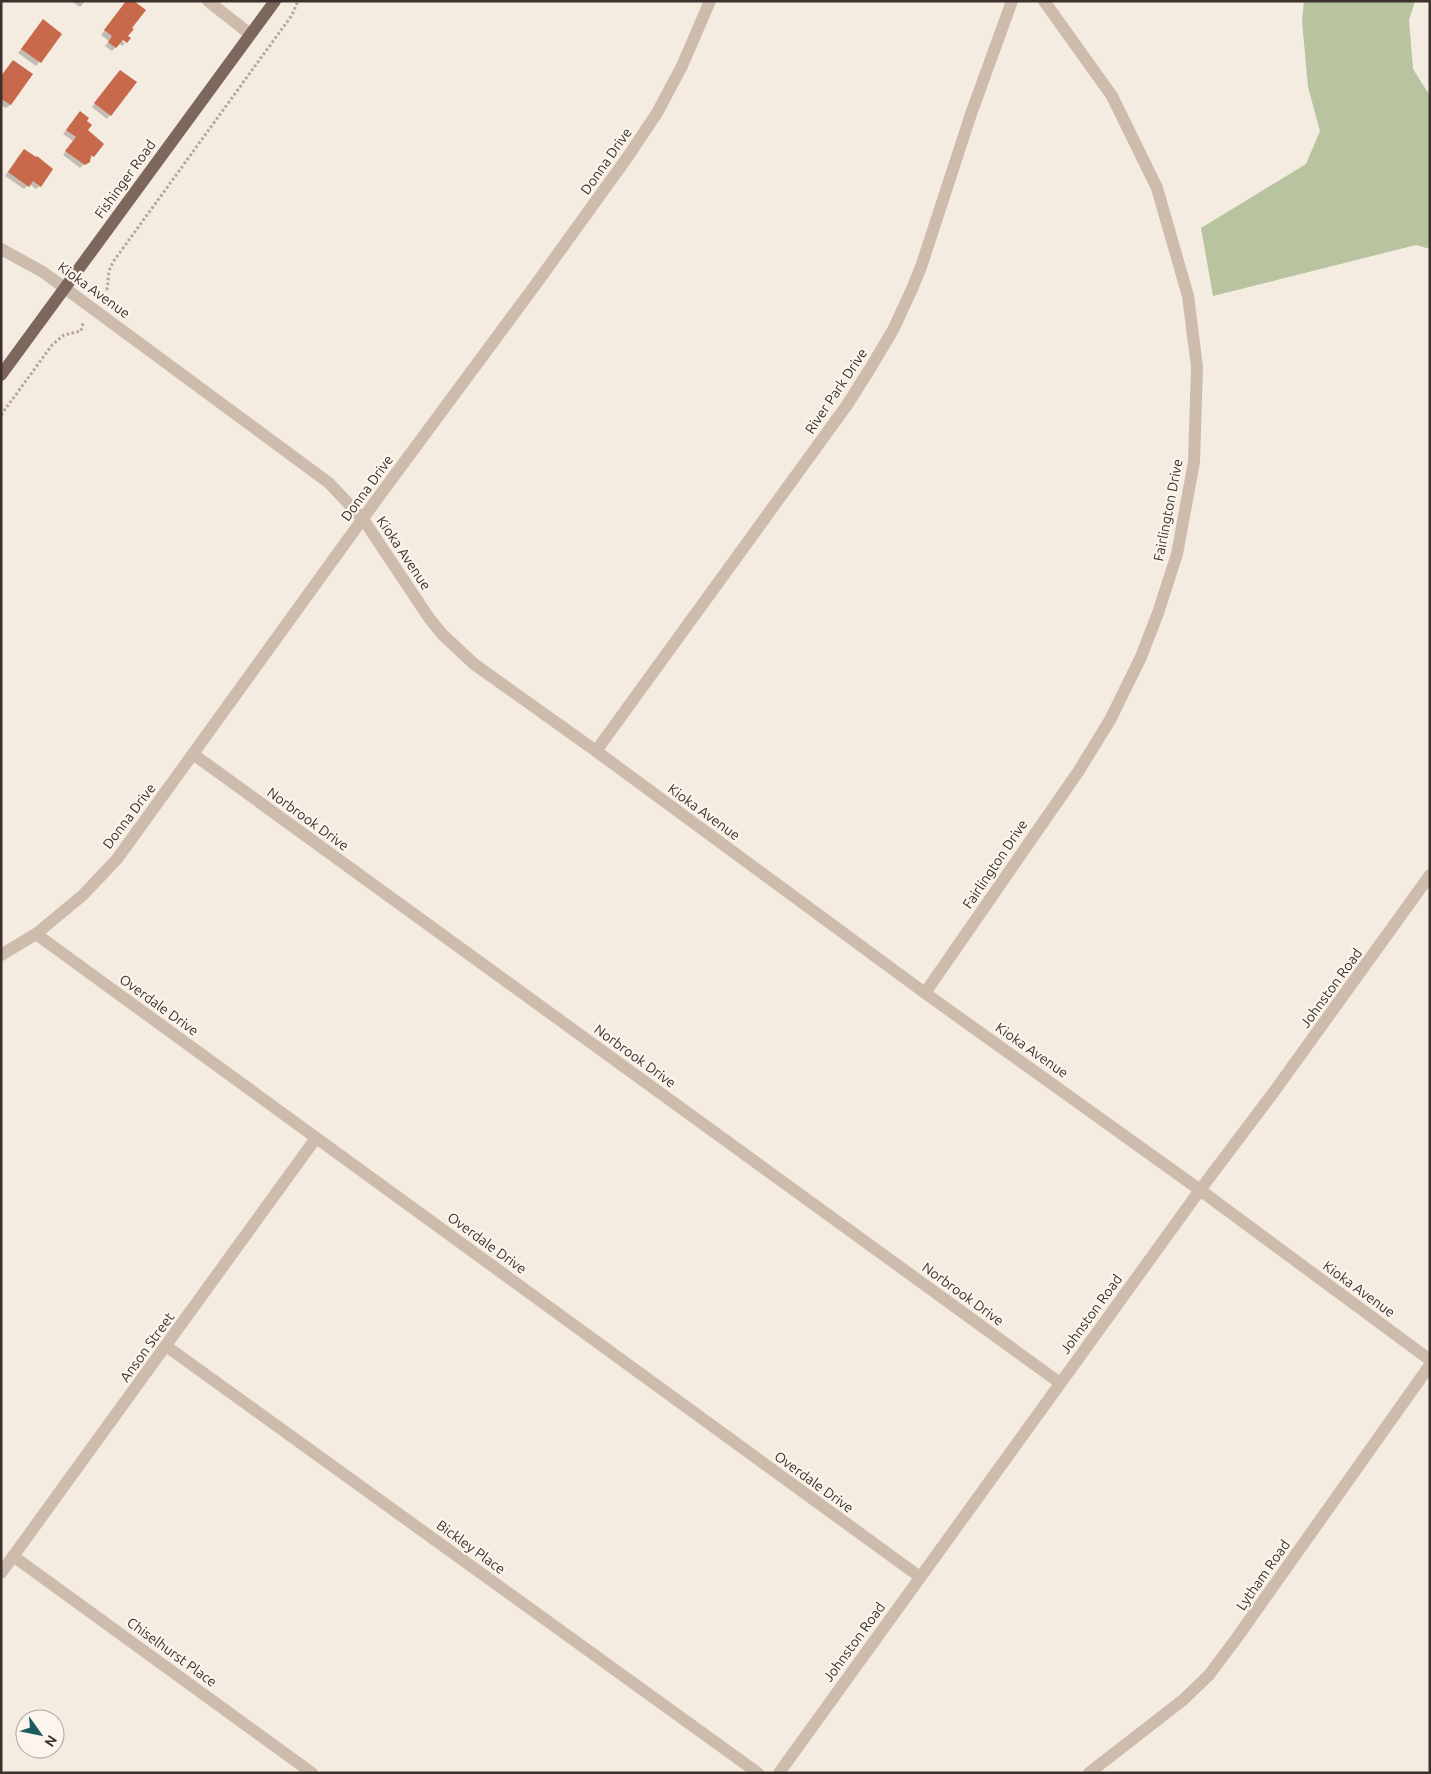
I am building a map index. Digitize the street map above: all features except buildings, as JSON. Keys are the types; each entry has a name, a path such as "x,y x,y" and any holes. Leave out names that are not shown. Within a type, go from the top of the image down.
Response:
{"main road":[{"name":"Fishinger Road","path":"1,375 275,1"}],"street":[{"path":"208,1 250,34"},
{"name":"Donna Drive","path":"1,954 36,934 83,895 116,859 629,155 657,113 682,66 710,1"},
{"name":"River Park Drive","path":"596,751 847,405 893,330 921,267 971,114 1012,1"},
{"name":"Fairlington Drive","path":"925,993 1078,772 1110,720 1141,657 1158,613 1177,554 1194,462 1197,368 1188,296 1157,188 1112,96 1044,1"},
{"name":"Kioka Avenue","path":"1,249 43,272 329,482 363,519 429,618 474,664 596,751 925,993 1200,1190 1430,1360"},
{"name":"Norbrook Drive","path":"193,754 1060,1383"},
{"name":"Johnston Road","path":"779,1773 1430,875"},
{"name":"Overdale Drive","path":"36,934 920,1577"},
{"name":"Anson Street","path":"1,1573 316,1138"},
{"name":"Bickley Place","path":"166,1346 758,1773"},
{"name":"Lytham Road","path":"1089,1773 1183,1700 1208,1675 1236,1640 1430,1365"},
{"name":"Chiselhurst Place","path":"13,1556 312,1773"}],"path":[{"path":"108,290 109,271 112,262 292,15 298,1"},
{"path":"1,415 52,345 64,335 81,331 83,323"}],"green space":[{"path":"1304,1 1415,1 1409,20 1413,69 1430,96 1430,249 1416,245 1213,296 1201,228 1306,164 1320,131 1308,87 1302,21"}]}
